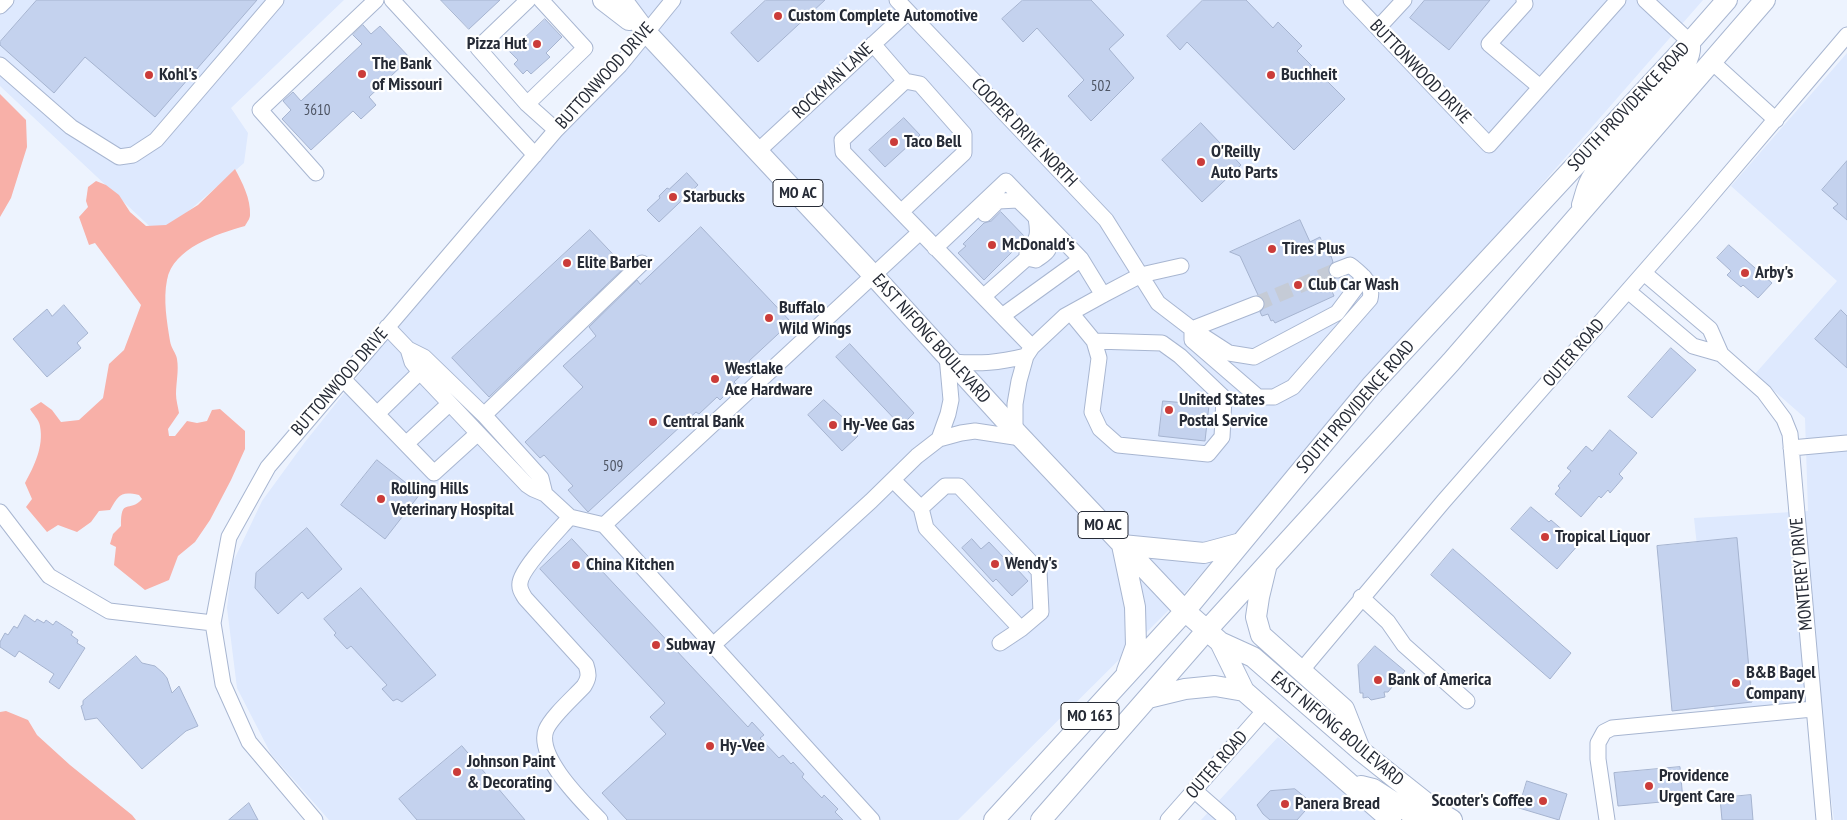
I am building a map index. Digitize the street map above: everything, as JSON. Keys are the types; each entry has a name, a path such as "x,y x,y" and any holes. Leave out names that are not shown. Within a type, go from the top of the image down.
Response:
{"main road":[{"name":"EAST NIFONG BOULEVARD","path":"603,0 646,32"},
{"name":"EAST NIFONG BOULEVARD","path":"622,0 646,32 874,276 1018,435 1185,611 1214,636 1253,657 1361,751 1434,809 1452,820"},
{"name":"SOUTH PROVIDENCE ROAD","path":"994,820 1185,611 1371,386 1690,42 1726,0"},
{"path":"1712,61 1708,51 1710,40 1718,27 1742,0"},
{"name":"SOUTH PROVIDENCE ROAD","path":"1041,820 1148,698 1214,636 1266,565 1451,362 1765,0"},
{"path":"1579,214 1591,178 1677,79 1691,53 1690,42"},
{"path":"1125,676 1136,646 1134,607 1122,545 1204,553 1241,543"},
{"path":"1266,565 1256,617 1261,636 1344,709 1361,751"},
{"name":"EAST NIFONG BOULEVARD","path":"1214,636 1244,691 1391,820"},
{"path":"1148,698 1185,689 1215,686 1244,691"},
{"path":"1347,782 1373,789 1412,814 1424,817 1434,809"}],"street":[{"path":"0,6 6,0"},
{"path":"0,65 72,128 119,157 133,155 156,140 276,0"},
{"path":"316,173 260,110 376,0"},
{"path":"392,0 535,155"},
{"path":"528,0 478,48 528,104 556,130"},
{"path":"528,104 585,48 541,0"},
{"name":"BUTTONWOOD DRIVE","path":"315,820 249,742 223,684 213,623 228,537 268,467 556,130 620,65 673,0"},
{"name":"COOPER DRIVE NORTH","path":"897,0 1106,220 1158,302 1192,329 1229,353 1254,357 1337,313 1367,283"},
{"name":"BUTTONWOOD DRIVE","path":"1352,0 1489,145 1540,87"},
{"path":"1378,28 1404,0"},
{"path":"1524,2 1489,44 1540,87 1618,0"},
{"path":"1646,0 1690,42"},
{"name":"ROCKMAN LANE","path":"758,151 908,12"},
{"name":"OUTER ROAD","path":"1301,671 1361,598 1644,273 1847,35"},
{"path":"873,44 905,81 920,84 964,134 964,154 901,212"},
{"path":"1712,61 1776,120"},
{"path":"905,81 842,140 843,152 920,232 939,245 1002,316 1029,351"},
{"path":"939,245 1006,181 1081,259 1103,295"},
{"path":"939,245 959,239 998,202 1018,200 1036,218 1038,233 1035,242 1027,252 1027,258 984,296"},
{"path":"604,525 920,232"},
{"path":"1002,316 1081,259"},
{"path":"484,415 642,262"},
{"path":"1256,304 1192,329 1192,340 1258,397 1274,397 1293,387 1344,331 1370,299 1367,283 1350,265 1337,270"},
{"path":"939,439 951,400 950,359 984,364 1002,362 1029,351 1065,316 1103,295 1141,275 1181,266"},
{"name":"MONTEREY DRIVE","path":"1644,273 1710,328 1720,354"},
{"name":"MONTEREY DRIVE","path":"1628,291 1693,346 1720,354 1770,399 1784,419 1790,434 1824,820"},
{"path":"1071,313 1094,341 1099,358 1092,412 1100,429 1118,445 1208,454 1222,437 1224,398 1180,356 1162,343 1094,341"},
{"path":"387,327 408,349 424,356 484,415 541,478 545,494"},
{"path":"408,349 412,362 420,372 527,485 545,494 570,517 604,525 872,820"},
{"path":"712,646 917,456 939,439 961,432 975,431 1018,435 1015,404 1019,381 1029,351"},
{"path":"377,414 420,372"},
{"path":"343,379 434,473 477,434"},
{"path":"406,444 449,404"},
{"path":"1791,448 1847,443"},
{"path":"893,480 920,508 926,528 1022,629"},
{"path":"920,508 945,486 960,486 1039,571 1041,612 1022,629 1000,643"},
{"path":"0,512 49,576 109,611 213,623"},
{"path":"570,517 534,559 519,584 526,598 586,665 589,672 584,686 550,722 544,739 559,774 600,820"},
{"path":"1361,598 1388,622 1404,645 1467,701"},
{"path":"1607,820 1598,759 1598,743 1604,732 1612,728 1813,709"},
{"name":"OUTER ROAD","path":"1168,820 1265,710"},
{"path":"1195,791 1228,820"}],"shaded area":[{"path":"0,0 344,0 231,108 248,133 244,163 160,236 0,86"},
{"path":"614,0 1703,0 1173,606 958,820 329,820 271,754 237,688 227,608 232,564 262,501 305,442 535,155 646,35"},
{"path":"1847,53 1847,820 1834,820 1819,706 1715,715 1694,518 1808,511 1805,418 1755,374 1837,281 1731,186"},
{"path":"0,94 26,120 27,147 11,198 0,217"},
{"path":"235,169 248,197 250,216 245,226 210,238 187,251 171,269 167,280 165,295 166,311 171,344 177,359 176,394 179,413 168,429 169,436 175,436 187,421 197,423 207,421 212,410 220,409 245,431 245,449 210,520 195,542 178,556 169,580 145,590 114,565 116,547 110,544 113,534 121,526 122,511 124,508 142,499 139,495 121,495 110,510 99,511 91,522 77,532 58,525 47,532 26,507 32,499 25,483 35,463 41,441 39,424 30,409 41,402 52,410 61,422 79,420 103,398 109,364 124,350 141,305 95,243 89,245 79,217 88,207 86,201 88,187 96,181 106,185 119,195 130,212 146,226 166,225 198,205"},
{"path":"6,711 28,720 37,735 136,820 0,820 0,712"},
{"path":"1278,737 1378,820 1201,820"}],"building":[{"name":"Kohl's","path":"37,0 257,0 155,117 85,57 54,93 0,45 0,42"},
{"path":"441,0 500,0 469,29"},
{"name":"Custom Complete Automotive","path":"766,0 825,0 758,62 731,33"},
{"path":"1023,0 1091,0 1124,35 1109,49 1134,78 1091,121 1068,96 1084,80 1037,28 1023,42 1002,19"},
{"name":"Buchheit","path":"1203,0 1246,0 1273,28 1278,22 1302,46 1297,51 1345,99 1294,150 1187,42 1180,50 1167,36"},
{"path":"1425,0 1490,0 1449,50 1410,18"},
{"name":"Pizza Hut","path":"545,19 562,37 546,53 550,57 531,74 527,70 523,74 514,64 518,60 510,52"},
{"name":"The Bank of Missouri","path":"363,25 371,34 380,26 410,58 369,97 376,105 361,119 353,111 311,150 282,119 291,110 283,101 293,92 301,101 362,44 353,35"},
{"name":"Taco Bell","path":"904,118 920,135 885,167 869,150"},
{"name":"O'Reilly Auto Parts","path":"1201,123 1241,165 1202,202 1162,160"},
{"path":"1847,161 1847,220 1833,208 1838,204 1822,190"},
{"name":"Starbucks","path":"687,173 698,185 659,222 647,210 660,198 659,196 667,188 669,189"},
{"name":"McDonald's","path":"1001,212 1026,238 984,280 958,253 966,246 963,244 984,223 991,221"},
{"path":"1300,220 1310,242 1320,237 1329,257 1331,256 1333,262 1328,269 1328,274 1332,278 1327,280 1334,296 1275,323 1273,320 1271,321 1268,314 1262,316 1260,312 1265,306 1264,300 1258,295 1240,256 1230,252"},
{"path":"701,227 791,322 749,361 752,365 734,382 736,384 720,400 717,397 699,414 696,412 588,512 568,490 573,486 544,455 540,458 525,442 583,387 563,366 596,336 589,327 637,280 640,284"},
{"path":"590,230 625,267 489,397 452,358"},
{"name":"Arby's","path":"1729,245 1772,283 1758,298 1743,285 1741,287 1727,275 1731,271 1717,258"},
{"path":"64,305 88,333 77,343 81,348 47,377 13,339 47,309 52,316"},
{"path":"1841,310 1847,316 1847,368 1815,339"},
{"path":"850,344 914,413 901,426 836,357"},
{"path":"1671,348 1696,370 1652,418 1628,397"},
{"name":"Hy-Vee Gas","path":"824,400 850,424 848,426 858,436 842,451 808,415"},
{"path":"1163,401 1209,405 1205,441 1159,436"},
{"path":"1610,430 1637,453 1619,474 1623,478 1610,493 1608,490 1601,498 1599,496 1581,517 1555,494 1560,488 1558,486 1571,471 1567,468 1586,446 1592,451"},
{"name":"Rolling Hills Veterinary Hospital","path":"377,460 420,494 385,539 341,505"},
{"name":"Tropical Liquor","path":"1531,507 1549,522 1551,520 1579,544 1557,569 1511,529"},
{"path":"307,528 342,569 308,599 302,592 278,614 255,588 256,573"},
{"path":"1737,538 1752,702 1672,711 1657,546"},
{"name":"Hy-Vee","path":"572,539 748,727 752,722 764,735 760,738 779,758 783,755 791,764 793,762 804,774 802,777 822,798 824,795 838,809 835,812 843,820 627,820 602,793 666,734 650,717 665,703 540,569"},
{"name":"Wendy's","path":"972,539 981,549 989,542 1028,581 1012,596 996,579 993,582 962,548"},
{"path":"1453,549 1571,653 1550,679 1431,575"},
{"path":"361,588 436,675 402,702 397,699 393,701 382,689 387,685 351,646 347,649 334,635 336,633 324,619"},
{"path":"25,615 35,622 37,619 44,623 46,620 53,625 56,621 73,632 71,635 78,640 77,643 85,648 59,689 49,682 54,674 19,651 15,657 0,647 0,642 5,633 8,635 14,626 17,628"},
{"name":"Bank of America","path":"1375,646 1405,671 1388,692 1384,692 1385,697 1371,700 1368,697 1363,698 1363,693 1360,693 1358,665"},
{"path":"136,656 142,663 155,666 163,673 167,678 172,693 179,686 198,726 186,731 142,769 97,718 85,720 81,706 83,701"},
{"name":"Johnson Paint & Decorating","path":"462,746 525,820 417,820 399,799"},
{"name":"Providence Urgent Care","path":"1680,767 1683,800 1618,806 1614,773"},
{"name":"Scooter's Coffee","path":"1527,781 1567,794 1559,820 1519,808"},
{"name":"Panera Bread","path":"1295,789 1312,803 1297,820 1270,820 1257,805 1270,791"},
{"path":"1751,795 1753,820 1722,820 1720,798"},
{"path":"249,803 258,820 229,820"}],"tunnel":[{"path":"1256,304 1337,270"}],"place":[{"name":"Custom Complete Automotive","path":"778,16"},
{"name":"Pizza Hut","path":"537,44"},
{"name":"The Bank of Missouri","path":"362,74"},
{"name":"Kohl's","path":"149,75"},
{"name":"Buchheit","path":"1271,75"},
{"name":"Taco Bell","path":"894,142"},
{"name":"O'Reilly Auto Parts","path":"1201,162"},
{"name":"Starbucks","path":"673,197"},
{"name":"McDonald's","path":"992,245"},
{"name":"Tires Plus","path":"1272,249"},
{"name":"Elite Barber","path":"567,263"},
{"name":"Arby's","path":"1745,273"},
{"name":"Club Car Wash","path":"1298,285"},
{"name":"Buffalo Wild Wings","path":"769,318"},
{"name":"Westlake Ace Hardware","path":"715,379"},
{"name":"United States Postal Service","path":"1169,410"},
{"name":"Central Bank","path":"653,422"},
{"name":"Hy-Vee Gas","path":"833,425"},
{"name":"Rolling Hills Veterinary Hospital","path":"381,499"},
{"name":"Tropical Liquor","path":"1545,537"},
{"name":"Wendy's","path":"995,564"},
{"name":"China Kitchen","path":"576,565"},
{"name":"Subway","path":"656,645"},
{"name":"Bank of America","path":"1378,680"},
{"name":"B&B Bagel Company","path":"1736,683"},
{"name":"Hy-Vee","path":"710,746"},
{"name":"Johnson Paint & Decorating","path":"457,772"},
{"name":"Providence Urgent Care","path":"1649,786"},
{"name":"Scooter's Coffee","path":"1543,801"},
{"name":"Panera Bread","path":"1285,804"}]}
